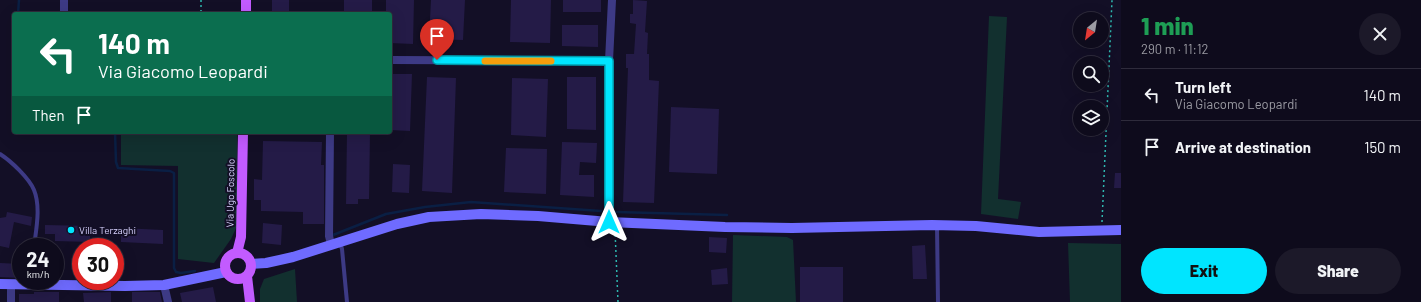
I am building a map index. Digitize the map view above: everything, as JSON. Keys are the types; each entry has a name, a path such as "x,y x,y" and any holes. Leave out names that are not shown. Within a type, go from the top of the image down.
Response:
{"main road":[{"path":"246,0 246,12"},
{"name":"Via Ugo Foscolo","path":"237,253 241,237 243,134"},
{"path":"237,253 246,256 251,264 250,272 247,276 239,280 233,279 226,272 226,261 232,254 237,253"},
{"path":"247,276 250,302"}],"street":[{"path":"64,0 64,12"},
{"path":"612,0 609,61 612,222"},
{"path":"392,60 609,61"},
{"path":"330,134 329,236 335,243"},
{"path":"251,264 273,262 397,224 429,217 454,215 481,214 538,216 612,222 725,227 792,228 937,225 976,226 1039,232 1121,230"},
{"path":"64,283 125,286 164,285 226,272"},
{"path":"0,284 11,284 10,302"},
{"path":"164,285 168,302"}],"lane":[{"path":"0,154 9,160 24,176 34,190 37,206 35,238"},
{"path":"937,225 938,302"},
{"path":"335,243 342,249 347,302"}],"path":[{"path":"201,0 201,12"},
{"path":"1102,230 1112,0"},
{"path":"612,222 618,302"}],"green space":[{"path":"989,16 1007,17 998,199 1021,202 1018,219 981,214"},
{"path":"121,134 237,134 237,226 231,239 214,263 178,259 178,166 121,165"},
{"path":"733,235 787,237 793,240 796,302 732,302"},
{"path":"1068,243 1121,244 1121,302 1070,302"},
{"path":"295,269 297,302 260,302 260,289 264,279"}],"building":[{"path":"272,0 289,0 289,11 272,11"},
{"path":"344,0 372,0 372,12 344,12"},
{"path":"386,0 414,0 413,44 392,43 392,12 386,12"},
{"path":"431,0 465,0 463,40 429,39"},
{"path":"511,0 551,0 550,43 510,42"},
{"path":"563,0 601,0 601,12 563,12"},
{"path":"633,0 647,1 645,32 648,33 647,54 649,54 649,80 659,81 654,203 623,202 628,68 626,68 626,54 634,54 636,24 630,23 630,14 633,14"},
{"path":"562,25 598,25 598,47 562,46"},
{"path":"392,74 412,74 410,131 392,130"},
{"path":"427,77 456,78 452,193 422,191"},
{"path":"567,77 596,77 596,130 567,129"},
{"path":"512,78 548,79 546,137 511,135"},
{"path":"671,107 719,109 717,174 669,172"},
{"path":"347,134 370,134 369,199 358,199 358,204 346,204"},
{"path":"263,141 322,142 321,165 324,165 324,224 303,224 303,212 261,211 261,200 254,200 254,179 262,180"},
{"path":"562,142 597,143 596,163 580,162 579,175 594,175 594,197 560,195"},
{"path":"506,148 547,149 546,194 504,192"},
{"path":"393,164 410,165 409,193 392,192"},
{"path":"1115,173 1121,173 1121,188 1114,188"},
{"path":"7,212 32,217 31,226 14,222 9,248 0,246 0,218 6,217"},
{"path":"263,223 282,225 281,245 262,243"},
{"path":"45,225 90,226 90,238 72,238 72,241 64,241 64,238 55,238 55,234 45,234"},
{"path":"121,228 163,230 163,244 124,242 124,238 121,238"},
{"path":"709,237 727,238 726,253 709,252"},
{"path":"925,245 927,279 913,279 912,246"},
{"path":"0,263 12,264 12,278 0,277"},
{"path":"800,267 843,267 843,302 800,302"},
{"path":"727,268 728,284 712,285 711,270"},
{"path":"213,287 216,302 182,302 180,293"},
{"path":"34,292 59,292 59,302 19,302 19,294 34,294"},
{"path":"111,292 111,302 84,302 83,293"},
{"path":"132,292 160,292 162,302 132,302"}],"waterway":[{"path":"18,12 19,0"},
{"path":"115,134 116,162 118,168 170,171 174,173 174,268 176,272 181,273 195,271"},
{"path":"333,235 386,214 425,207 471,202 601,211"},
{"path":"616,212 727,215"}],"slow traffic":[{"path":"485,61 551,61"}],"place":[{"name":"Villa Terzaghi","path":"71,230"}],"route":[{"path":"437,60 609,61 609,222"}]}
